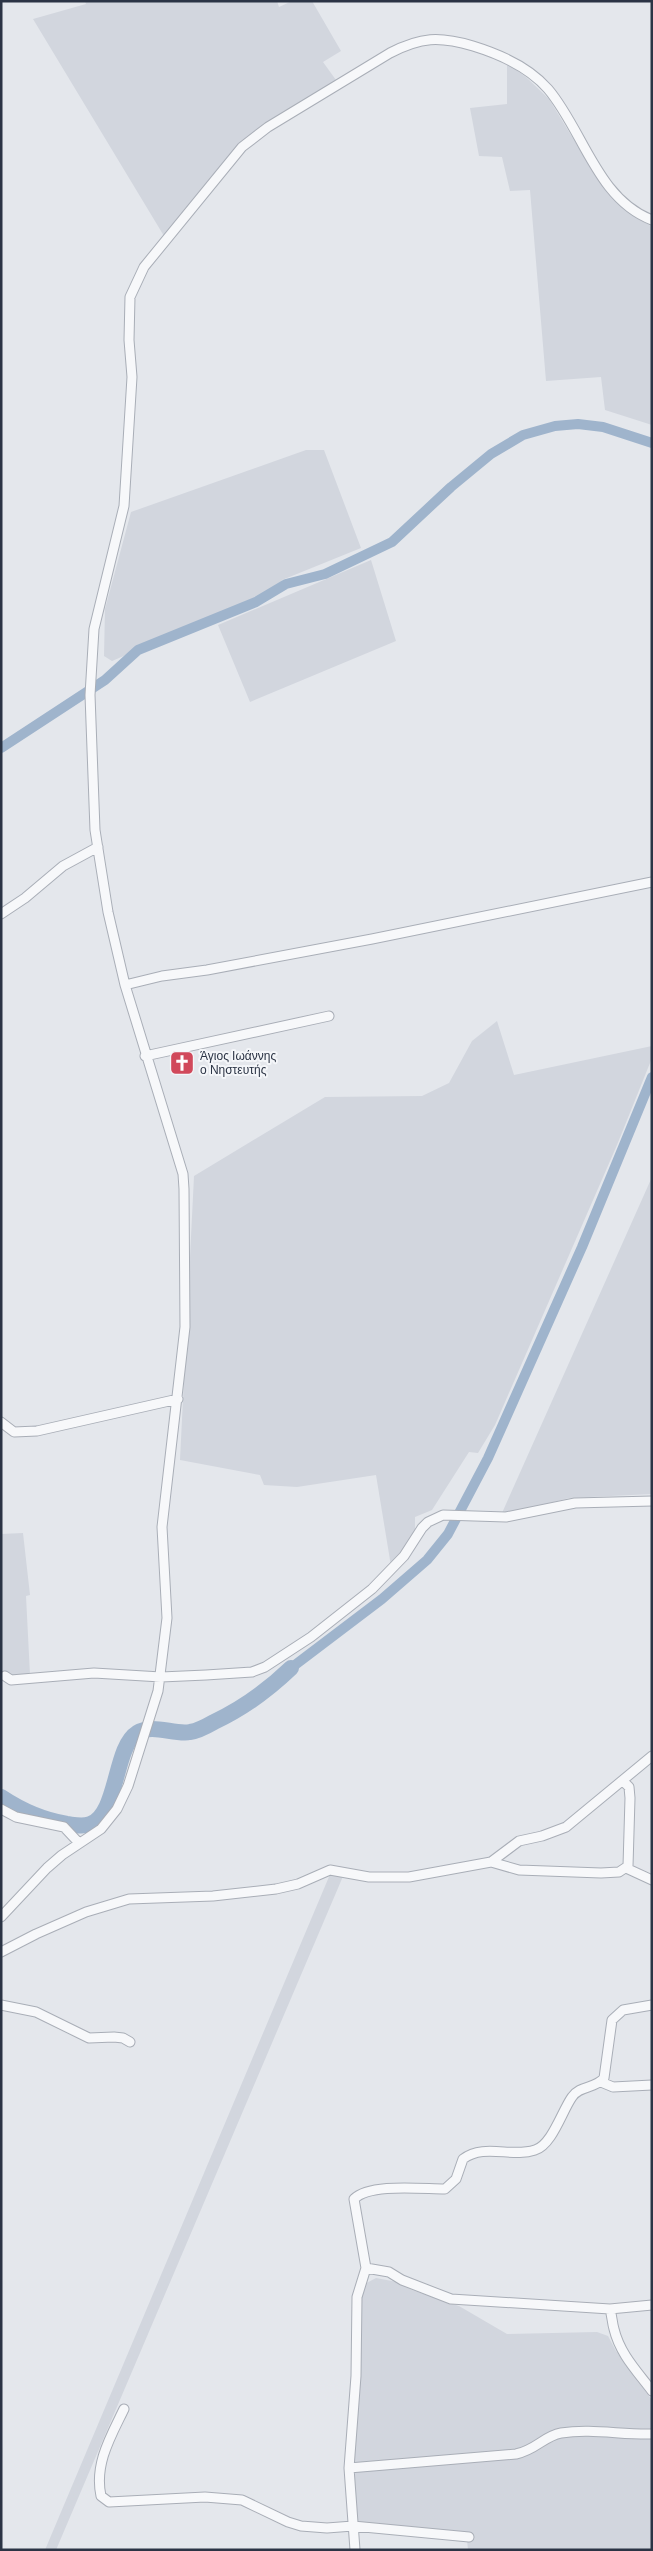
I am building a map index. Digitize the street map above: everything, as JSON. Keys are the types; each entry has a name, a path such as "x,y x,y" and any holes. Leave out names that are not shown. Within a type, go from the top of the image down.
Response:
{"street":[{"path":"1,1917 47,1868 100,1829 117,1809 128,1786 143,1742 161,1677 167,1618 162,1527 185,1327 184,1189 178,1157 145,1056 108,912 98,847 90,696 94,629 124,506 132,377 129,340 130,297 144,267 160,245 217,175 253,136 408,44 427,38 461,42 510,60 547,87 565,111 607,185 643,217 652,220"},
{"path":"1,914 25,898 62,866 98,847"},
{"path":"126,985 162,976 207,970 372,939 652,882"},
{"path":"145,1056 329,1016"},
{"path":"1,1422 14,1432 37,1432 178,1399"},
{"path":"5,1676 11,1680 94,1673 161,1677 232,1674 265,1667 311,1637 372,1589 404,1556 422,1528 428,1522 443,1515 506,1517 564,1504 604,1501 652,1501"},
{"path":"491,1862 519,1841 542,1836 566,1827 652,1756"},
{"path":"1,1952 86,1912 129,1900 213,1896 276,1889 298,1884 330,1870 369,1877 409,1877 491,1862 520,1870 618,1872 628,1866 630,1798 629,1788 623,1781"},
{"path":"1,1808 16,1817 64,1827 80,1843"},
{"path":"626,1868 652,1880"},
{"path":"1,2004 36,2012 89,2038 114,2037 130,2042"},
{"path":"601,2082 607,2068 612,2020 623,2010 652,2005"},
{"path":"355,2550 349,2468 356,2376 357,2297 366,2268 360,2225 353,2204 358,2195 374,2189 445,2189 456,2179 460,2164 468,2154 476,2152 529,2152 540,2148 560,2120 572,2096 578,2090 601,2082 613,2088 652,2085"},
{"path":"366,2268 389,2272 402,2280 451,2299 610,2309 652,2305"},
{"path":"610,2309 614,2330 621,2348 632,2367 652,2391"},
{"path":"124,2409 103,2456 99,2488 104,2500 132,2503 205,2497 242,2500 288,2522 301,2526 327,2528 353,2526 469,2537"},
{"path":"349,2468 424,2460 516,2454 528,2452 551,2435 576,2431 652,2434"}],"shaded area":[{"path":"85,1 277,1 279,7 292,1 312,1 341,51 323,62 336,80 261,127 237,149 164,236 33,19 86,4"},
{"path":"507,63 527,78 549,99 597,178 624,209 652,227 652,425 605,410 601,377 546,381 530,190 510,191 502,157 479,156 470,108 507,104"},
{"path":"306,450 324,450 361,548 282,580 280,587 257,599 112,661 104,656 105,609 131,512"},
{"path":"371,560 396,641 250,702 218,625"},
{"path":"497,1021 514,1075 652,1046 652,1058 617,1145 495,1425 478,1453 469,1452 432,1510 415,1517 415,1533 391,1566 376,1475 297,1487 264,1485 260,1475 180,1460 194,1176 325,1097 422,1096 449,1083 472,1041"},
{"path":"652,1177 652,1494 569,1498 519,1511 502,1513"},
{"path":"23,1533 30,1595 26,1596 30,1675 1,1677 1,1534"},
{"path":"331,1872 344,1874 56,2550 45,2550"},
{"path":"376,2278 397,2282 412,2290 459,2306 507,2334 597,2332 608,2336 616,2351 652,2400 652,2550 468,2550 467,2540 356,2523 353,2462 361,2286"}],"waterway":[{"path":"1,748 105,680 138,650 256,602 286,584 325,574 392,542 451,487 491,454 523,435 555,426 578,424 603,427 652,443"},
{"path":"291,1668 382,1599 427,1560 448,1534 488,1458 582,1247 652,1077"},
{"path":"1,1797 25,1811 49,1820 76,1825 90,1824 99,1818 106,1808 124,1752 137,1733 149,1729 184,1732 199,1729 245,1705 264,1692 291,1668"}],"place":[{"name":"Άγιος Ιωάννης ο Νηστευτής","path":"182,1063"}]}
